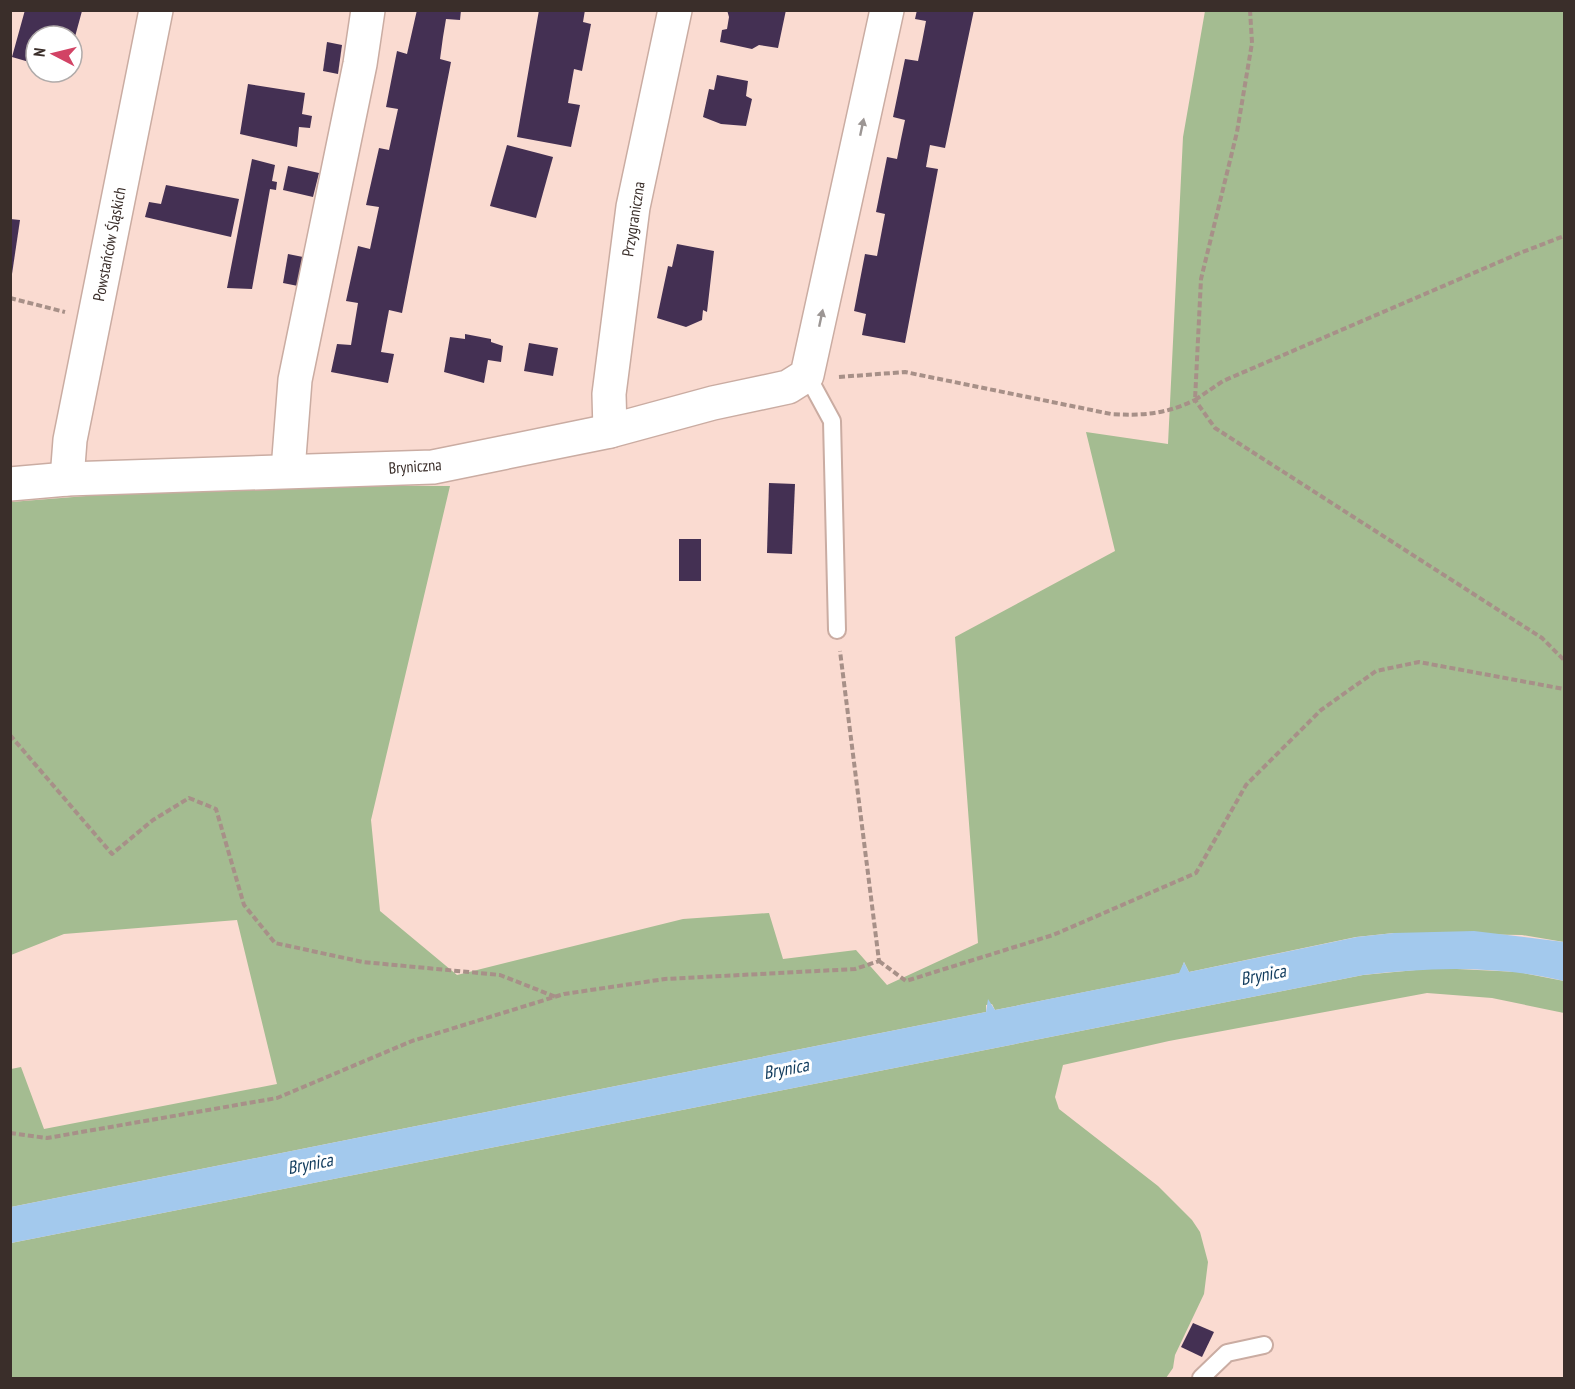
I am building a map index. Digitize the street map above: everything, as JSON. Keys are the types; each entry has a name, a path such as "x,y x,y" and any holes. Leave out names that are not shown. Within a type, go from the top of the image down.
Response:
{"street":[{"name":"Powstańców Śląskich","path":"67,479 70,440 156,10"},
{"path":"288,470 295,380 360,64 368,10"},
{"name":"Przygraniczna","path":"610,430 609,394 633,207 675,10"},
{"path":"807,375 887,10"},
{"name":"Bryniczna","path":"10,484 67,479 288,470 433,467 610,430 713,403 788,387 807,375"}],"lane":[{"path":"807,375 832,421 837,630"},
{"path":"1201,1378 1227,1353 1264,1345"}],"path":[{"path":"1250,10 1252,43 1237,132 1201,279 1195,400 1215,428 1542,638 1564,660"},
{"path":"807,375 836,377 905,372 1111,414 1144,417 1175,410 1223,381 1509,257 1564,236"},
{"path":"10,298 94,319"},
{"path":"837,630 879,961 906,981 1053,934 1196,873 1246,785 1321,710 1376,670 1419,662 1564,689"},
{"path":"10,735 112,854 153,820 189,798 216,809 244,905 275,944 363,962 501,975 556,997"},
{"path":"10,1133 47,1138 277,1098 412,1041 556,997 665,979 855,969 879,961"}],"green space":[{"path":"1205,11 1564,11 1564,942 1522,935 1394,933 1356,937 1189,972 1184,962 1180,973 995,1010 992,1004 986,1005 986,1012 11,1207 11,1069 21,1067 44,1129 277,1084 237,920 64,934 11,955 11,502 224,485 450,486 371,820 380,911 457,975 683,919 769,913 783,959 856,950 887,985 978,943 955,637 1115,551 1086,432 1168,444 1183,137"},
{"path":"1437,968 1518,972 1564,981 1564,1013 1492,998 1427,993 1169,1041 1063,1065 1055,1097 1059,1109 1158,1186 1192,1220 1200,1232 1208,1262 1204,1294 1175,1355 1173,1368 1166,1378 11,1378 11,1243 1363,975"}],"water":[{"name":"Brynica","path":"1474,931 1564,942 1564,981 1514,972 1464,969 1413,970 1363,975 11,1243 11,1207 986,1012 988,999 995,1010 1179,973 1184,962 1189,972 1357,937 1394,933"}],"building":[{"path":"25,10 82,11 78,24 24,24 24,60 12,57"},
{"path":"417,10 461,10 460,20 446,19 440,59 451,62 402,313 389,310 381,352 394,354 388,383 331,372 337,344 351,345 358,303 346,301 358,246 370,249 379,207 366,205 379,148 389,150 398,109 386,107 397,51 407,54"},
{"path":"539,10 585,10 583,22 591,24 582,71 574,69 568,103 580,105 571,147 517,137"},
{"path":"727,10 786,10 778,48 759,45 752,49 720,42 722,30 727,29 729,17"},
{"path":"917,10 974,10 945,148 930,145 926,167 938,169 905,343 862,335 866,314 854,311 865,254 877,256 885,214 876,212 887,157 897,159 905,120 893,117 905,59 918,61 922,42 926,21 915,19"},
{"path":"327,42 342,45 338,74 323,71"},
{"path":"717,75 748,81 746,96 752,99 746,126 721,124 703,117 709,89 714,90"},
{"path":"248,84 305,93 302,114 312,116 310,128 299,127 297,147 240,134"},
{"path":"507,145 553,157 536,218 490,206"},
{"path":"252,159 275,165 272,181 277,182 276,190 270,189 252,289 227,288"},
{"path":"288,166 319,173 313,197 283,190"},
{"path":"166,185 239,199 231,237 145,217 149,202 161,204"},
{"path":"10,219 20,220 12,274 10,274"},
{"path":"677,244 714,251 707,312 703,310 702,320 686,327 657,318 668,266 672,267"},
{"path":"288,254 303,257 298,286 283,283"},
{"path":"465,334 491,339 491,342 503,346 501,362 488,360 484,383 444,372 450,337 465,339"},
{"path":"529,343 558,348 553,376 524,371"},
{"path":"769,483 795,484 792,554 767,553"},
{"path":"679,539 701,539 701,581 679,581"},
{"path":"1193,1323 1214,1332 1202,1357 1181,1347"}]}
